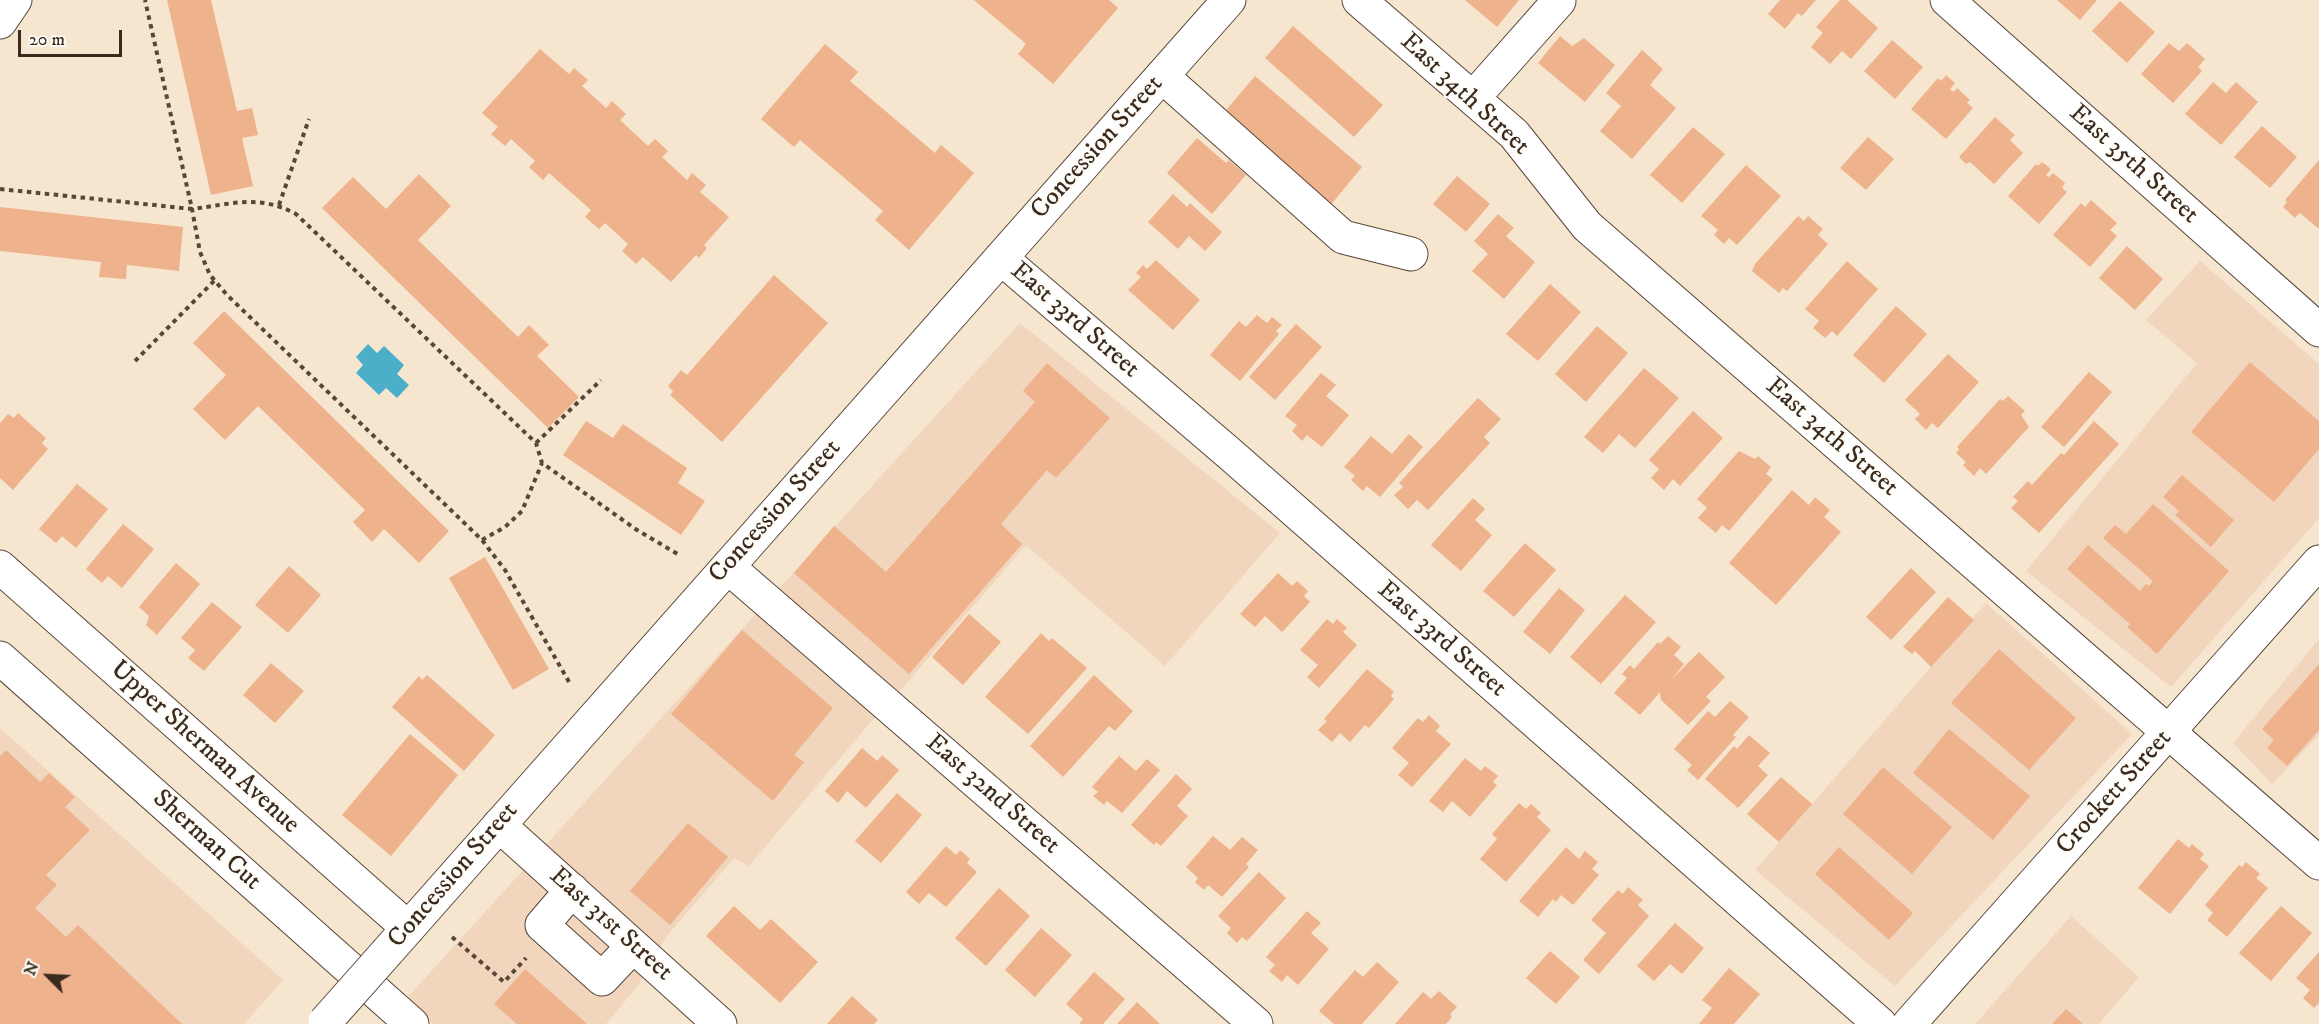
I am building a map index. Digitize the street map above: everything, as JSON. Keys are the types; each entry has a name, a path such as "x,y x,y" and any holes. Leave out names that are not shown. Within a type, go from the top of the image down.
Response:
{"street":[{"path":"0,22 15,0"},
{"name":"Concession Street","path":"323,1023 1229,0"},
{"name":"East 34th Street","path":"1359,0 1514,134 1587,225 2319,862"},
{"name":"East 35th Street","path":"1947,0 2319,330"},
{"path":"1473,98 1559,1"},
{"path":"1162,76 1343,237 1412,254"},
{"name":"East 33rd Street","path":"1001,258 1248,470 1880,1024"},
{"name":"Crockett Street","path":"1909,1024 2319,562"},
{"name":"Upper Sherman Avenue","path":"0,567 398,940"},
{"name":"East 32nd Street","path":"728,567 1256,1024"},
{"name":"Sherman Cut","path":"0,658 412,1024"},
{"name":"East 31st Street","path":"499,825 720,1024"},
{"path":"572,890 542,925 602,979 633,946"}],"path":[{"path":"145,0 200,252 210,275 227,295 482,540 505,570 569,682"},
{"path":"279,205 309,119"},
{"path":"0,189 192,209 249,201 279,205 296,214 536,444 542,464 637,530 681,555"},
{"path":"135,361 215,280"},
{"path":"536,444 601,380"},
{"path":"482,540 505,527 522,511 542,464"},
{"path":"452,937 504,982 526,958"}],"shaded area":[{"path":"2200,261 2319,364 2319,518 2171,687 2026,571 2197,363 2146,320"},
{"path":"1020,323 1280,533 1165,666 1026,545 869,724 749,866 734,858 666,937 637,987 606,1024 433,1024 406,999"},
{"path":"1986,603 2132,734 1895,986 1755,870"},
{"path":"2319,639 2319,735 2272,784 2233,743"},
{"path":"0,728 283,980 244,1024 0,1024"},
{"path":"2071,916 2139,977 2099,1024 1975,1024"}],"water":[{"path":"368,344 377,353 384,346 404,365 397,374 409,385 397,398 386,388 379,395 356,373 363,365 356,357"}],"building":[{"path":"167,0 211,0 237,111 252,108 258,135 242,138 253,186 211,195"},
{"path":"974,0 1109,0 1118,8 1053,84 1018,54 1026,44"},
{"path":"1465,0 1519,0 1497,27"},
{"path":"1780,0 1816,0 1802,16 1798,13 1785,29 1768,14"},
{"path":"1840,0 1847,0 1878,28 1851,59 1842,51 1830,64 1811,47 1823,33 1816,27"},
{"path":"2057,0 2097,0 2080,20"},
{"path":"2120,1 2155,32 2127,63 2092,31"},
{"path":"1293,26 1383,105 1354,137 1265,58"},
{"path":"1560,36 1572,46 1584,38 1615,65 1585,102 1538,63"},
{"path":"1892,40 1923,67 1895,99 1864,71"},
{"path":"2169,43 2179,51 2187,43 2205,59 2198,67 2202,71 2173,103 2141,74"},
{"path":"825,44 858,72 850,81 935,153 941,145 974,173 909,250 875,220 883,211 800,140 794,147 761,119"},
{"path":"540,49 569,74 574,68 588,80 582,86 606,108 612,101 626,114 620,120 648,146 655,139 668,151 662,157 687,180 692,173 706,185 700,192 729,217 704,245 707,248 699,258 696,255 671,282 643,257 636,264 622,251 628,244 605,223 599,229 585,217 591,210 549,173 543,180 529,167 535,161 511,139 505,146 491,134 498,127 482,113"},
{"path":"1642,50 1663,69 1650,85 1676,108 1632,159 1600,131 1621,106 1606,93"},
{"path":"1946,75 1955,83 1950,89 1954,92 1957,88 1970,100 1967,103 1973,108 1946,139 1911,109 1938,78 1941,81"},
{"path":"1255,76 1362,167 1329,207 1221,116"},
{"path":"2213,82 2226,93 2236,82 2258,102 2221,145 2185,114"},
{"path":"1995,117 2015,135 2010,140 2023,153 1994,184 1970,162 1966,164 1959,157"},
{"path":"2262,126 2297,157 2270,188 2234,157"},
{"path":"1693,127 1725,154 1682,203 1650,175"},
{"path":"1868,137 1894,159 1866,190 1840,168"},
{"path":"1197,138 1226,163 1229,160 1246,175 1212,214 1167,173"},
{"path":"2319,160 2319,229 2300,213 2295,218 2283,207 2287,202 2285,200"},
{"path":"2042,162 2051,169 2046,175 2049,177 2053,173 2065,183 2062,188 2067,192 2039,224 2008,196 2036,164 2038,166"},
{"path":"1746,165 1781,196 1737,245 1729,238 1724,244 1714,235 1718,230 1701,216"},
{"path":"419,174 451,206 418,240 518,337 529,325 549,345 537,356 579,397 548,428 322,208 353,177 386,209"},
{"path":"1457,176 1490,204 1466,232 1433,204"},
{"path":"1173,194 1187,207 1190,203 1222,232 1205,251 1189,236 1178,249 1148,222"},
{"path":"2091,200 2117,223 2110,230 2117,236 2090,267 2053,235 2081,203 2085,207"},
{"path":"0,207 183,227 179,271 127,265 126,279 99,277 101,262 0,251"},
{"path":"1498,214 1514,228 1506,236 1535,262 1504,299 1472,271 1488,254 1474,241"},
{"path":"1798,216 1804,221 1808,216 1823,229 1818,235 1828,244 1787,291 1783,288 1779,293 1752,271 1755,264"},
{"path":"2127,246 2163,279 2135,310 2099,278"},
{"path":"1156,260 1200,300 1173,330 1128,290 1141,277 1136,273 1143,265 1147,269"},
{"path":"1847,261 1878,289 1837,336 1832,331 1825,338 1813,328 1819,321 1805,309"},
{"path":"774,275 828,323 722,442 670,395 673,391 668,386 681,370 687,375"},
{"path":"1550,284 1581,312 1538,361 1506,334"},
{"path":"1896,306 1927,334 1884,383 1853,355"},
{"path":"224,311 449,531 419,563 384,529 372,542 353,522 365,510 258,406 225,440 193,409 226,375 193,343"},
{"path":"1257,315 1267,323 1272,317 1282,325 1276,331 1279,334 1240,381 1210,355 1239,321 1246,327"},
{"path":"1296,324 1322,347 1275,400 1249,377"},
{"path":"1597,326 1628,353 1586,402 1555,374"},
{"path":"1948,354 1979,382 1938,428 1932,423 1926,430 1915,419 1920,414 1905,400"},
{"path":"2250,362 2319,421 2319,449 2274,502 2191,432"},
{"path":"1047,363 1110,418 1056,478 1047,470 1001,524 1022,544 909,674 794,573 834,526 886,572 1035,402 1023,391"},
{"path":"1644,368 1679,398 1635,448 1619,434 1603,453 1584,437"},
{"path":"2089,372 2112,392 2064,447 2041,427"},
{"path":"1321,373 1336,385 1326,396 1349,415 1322,447 1307,435 1302,441 1292,431 1297,425 1285,416"},
{"path":"2008,396 2025,411 2021,415 2029,427 1986,474 1980,468 1974,476 1963,465 1966,462 1956,453 1959,449 1957,447 2000,399 2003,401"},
{"path":"1478,398 1501,419 1484,437 1490,443 1428,510 1417,500 1408,509 1394,495 1403,487 1399,483"},
{"path":"1693,411 1723,438 1680,486 1673,479 1664,490 1651,478 1659,469 1649,460"},
{"path":"18,413 46,438 42,443 48,449 13,490 0,478 0,423 8,414 14,418"},
{"path":"586,421 613,438 623,424 687,468 678,483 705,501 681,535 563,455"},
{"path":"2094,421 2119,444 2039,533 2011,508 2018,501 2013,497 2028,481 2032,485 2061,453 2064,455"},
{"path":"1409,434 1423,447 1380,497 1367,486 1363,491 1351,480 1355,476 1344,467 1371,436 1392,454"},
{"path":"1739,451 1755,459 1758,456 1771,467 1766,474 1773,479 1729,531 1722,525 1716,533 1698,518 1707,508 1697,499"},
{"path":"2182,475 2234,520 2211,547 2175,515 2179,511 2163,497"},
{"path":"77,484 108,509 76,548 62,536 56,543 39,529"},
{"path":"1792,490 1809,505 1815,497 1830,510 1824,517 1841,532 1776,605 1729,563"},
{"path":"1473,498 1485,509 1475,520 1492,535 1461,571 1431,545"},
{"path":"2153,504 2229,571 2157,654 2127,627 2130,624 2067,569 2088,545 2140,591 2146,584 2149,586 2153,581 2103,538 2115,525 2126,534"},
{"path":"123,524 154,549 122,588 108,576 102,583 86,569"},
{"path":"1525,543 1556,570 1514,617 1483,591"},
{"path":"485,557 549,669 513,690 449,578"},
{"path":"176,563 200,584 157,635 146,625 149,616 139,607"},
{"path":"289,566 321,595 288,633 255,605"},
{"path":"1911,568 1936,592 1891,640 1866,617"},
{"path":"1278,573 1292,586 1297,581 1308,591 1304,596 1310,602 1282,632 1265,616 1255,627 1240,614"},
{"path":"1559,588 1585,610 1550,654 1523,632"},
{"path":"1625,595 1656,622 1601,684 1570,657"},
{"path":"1948,597 1974,620 1931,667 1915,651 1912,654 1903,647"},
{"path":"212,602 242,627 204,671 188,658 195,650 181,638"},
{"path":"969,614 1001,642 963,685 932,657"},
{"path":"1327,619 1333,624 1337,619 1347,628 1343,632 1357,645 1319,688 1307,677 1318,665 1300,650"},
{"path":"742,630 833,708 794,755 804,762 773,801 671,714"},
{"path":"1041,633 1049,641 1052,638 1087,668 1028,734 985,697"},
{"path":"1668,636 1681,647 1674,655 1684,664 1670,681 1699,652 1725,677 1706,697 1711,701 1688,725 1661,700 1660,692 1640,715 1614,693 1627,678 1622,674 1630,665 1634,669 1658,642 1660,644"},
{"path":"1999,649 2076,718 2029,770 1951,703"},
{"path":"271,663 304,691 275,723 243,695"},
{"path":"2319,664 2319,730 2287,766 2267,748 2274,740 2262,729"},
{"path":"1367,669 1394,692 1391,696 1394,699 1369,728 1365,725 1350,742 1340,733 1332,742 1318,730 1327,721 1324,719"},
{"path":"427,675 495,735 464,771 392,707 419,676 422,680"},
{"path":"1094,675 1133,711 1115,731 1109,726 1063,777 1030,746"},
{"path":"1730,701 1749,717 1733,735 1736,737 1698,780 1687,770 1692,765 1674,749 1708,711 1715,717"},
{"path":"1429,715 1440,726 1436,731 1451,744 1412,787 1398,775 1409,763 1392,748 1418,718 1423,722"},
{"path":"1949,729 2030,796 1993,840 1913,773"},
{"path":"410,734 458,775 391,856 342,815"},
{"path":"1749,735 1770,753 1758,766 1768,775 1738,808 1705,779 1734,746 1737,749"},
{"path":"862,748 877,761 882,755 899,770 866,808 847,791 838,803 825,791"},
{"path":"6,750 40,782 49,773 75,797 65,807 90,830 46,875 57,885 35,908 66,937 78,925 182,1024 0,1024 0,756"},
{"path":"1119,756 1136,771 1147,759 1160,770 1122,813 1107,801 1104,805 1093,796 1098,792 1092,787"},
{"path":"1465,758 1481,771 1485,766 1498,776 1493,782 1497,785 1470,817 1452,801 1443,812 1429,801"},
{"path":"1883,767 1952,827 1912,874 1843,814"},
{"path":"1176,774 1192,789 1177,806 1188,816 1161,846 1156,842 1154,845 1131,825"},
{"path":"1781,777 1812,804 1779,842 1747,814"},
{"path":"897,793 922,815 881,863 855,841"},
{"path":"1519,803 1526,809 1531,804 1541,813 1537,817 1551,830 1506,882 1480,859 1497,839 1492,834"},
{"path":"688,823 728,857 670,925 630,891"},
{"path":"1213,836 1230,850 1242,837 1258,850 1246,864 1249,867 1222,897 1208,885 1204,890 1195,882 1198,878 1186,867"},
{"path":"2178,839 2189,848 2192,844 2204,854 2200,859 2209,866 2170,914 2138,888"},
{"path":"946,846 956,855 960,850 970,859 967,863 977,872 946,907 929,893 919,904 906,892"},
{"path":"1566,847 1579,859 1585,851 1598,862 1592,869 1599,875 1573,905 1561,895 1556,902 1553,899 1538,917 1519,901"},
{"path":"1839,847 1913,913 1889,940 1815,874"},
{"path":"2246,862 2260,874 2256,878 2268,888 2227,937 2207,920 2213,913 2205,905 2239,865 2242,867"},
{"path":"1259,872 1286,898 1247,941 1242,937 1237,943 1227,933 1231,928 1218,916"},
{"path":"1628,887 1643,900 1638,905 1649,916 1599,974 1583,960 1606,933 1591,920 1618,890 1623,894"},
{"path":"999,888 1030,916 986,966 955,938"},
{"path":"734,906 760,930 771,919 818,962 780,1003 706,936"},
{"path":"2281,906 2312,933 2271,981 2239,953"},
{"path":"1307,911 1321,923 1311,933 1329,949 1298,985 1287,975 1282,982 1269,971 1275,965 1266,957"},
{"path":"1675,923 1704,948 1682,974 1670,964 1654,981 1637,966"},
{"path":"1041,928 1072,955 1035,997 1005,970"},
{"path":"1550,951 1580,977 1556,1004 1526,978"},
{"path":"2319,952 2319,1003 2314,1008 2303,998 2310,990 2296,978"},
{"path":"1377,962 1399,982 1362,1024 1334,1024 1319,1011 1355,970 1363,977"},
{"path":"1729,968 1760,994 1734,1024 1699,1024 1712,1008 1702,1000"},
{"path":"525,969 587,1024 517,1024 494,1004"},
{"path":"1094,972 1125,999 1103,1024 1079,1024 1083,1019 1066,1004"},
{"path":"1439,991 1457,1007 1450,1014 1452,1017 1446,1024 1395,1024 1423,992 1431,999"},
{"path":"852,996 878,1020 874,1024 827,1024"},
{"path":"1137,1002 1160,1024 1117,1024"},
{"path":"2066,1009 2083,1024 2052,1024"}]}
